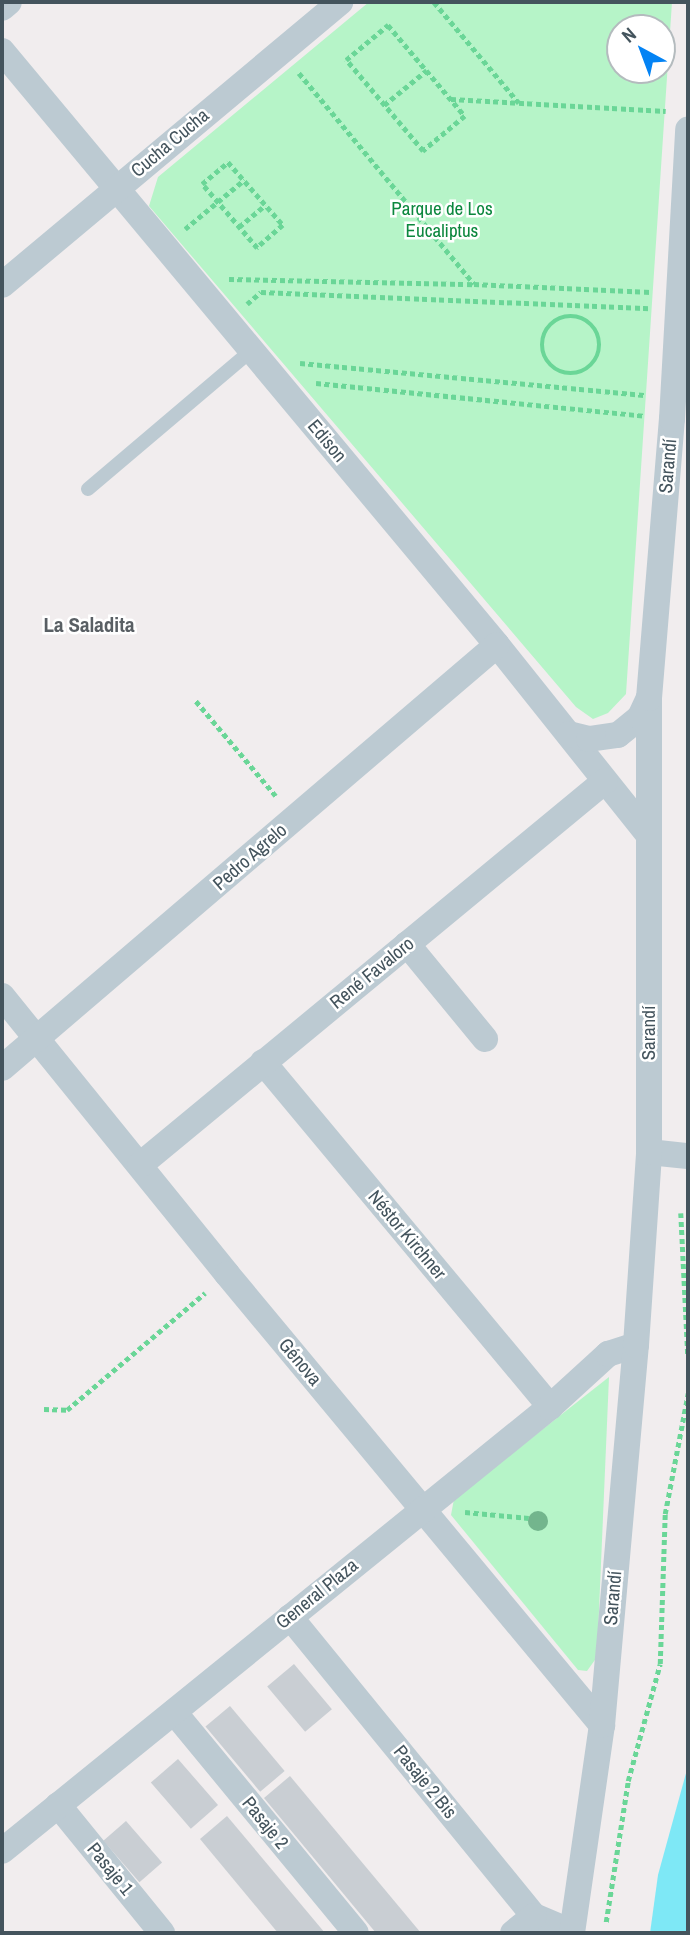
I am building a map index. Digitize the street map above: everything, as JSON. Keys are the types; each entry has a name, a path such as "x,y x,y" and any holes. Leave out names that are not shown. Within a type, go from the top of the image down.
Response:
{"street":[{"path":"2,8 9,2"},
{"name":"Cucha Cucha","path":"2,285 340,2"},
{"name":"Edison","path":"2,51 497,645 648,834"},
{"name":"Sarandí","path":"572,1933 602,1725 636,1345 649,1152 649,698 679,300 681,120"},
{"name":"Pedro Agrelo","path":"2,1068 497,645"},
{"path":"569,734 589,739 618,735 640,717 649,698"},
{"name":"René Favaloro","path":"141,1165 605,781"},
{"path":"407,944 485,1039"},
{"name":"Génova","path":"2,996 227,1274 602,1725"},
{"name":"Néstor Kirchner","path":"263,1062 550,1407"},
{"path":"649,1152 688,1156"},
{"name":"General Plaza","path":"2,1851 550,1407 608,1354 636,1345"},
{"name":"Pasaje 2 Bis","path":"290,1617 534,1916 572,1933"},
{"name":"Pasaje 2","path":"174,1712 356,1933"},
{"name":"Pasaje 1","path":"58,1805 162,1933"},
{"path":"513,1933 534,1916"}],"lane":[{"path":"88,489 251,351"}],"path":[{"path":"434,2 519,103"},
{"path":"388,25 451,99 464,116 423,151 346,60 388,25"},
{"path":"279,52 474,284"},
{"path":"384,105 426,70"},
{"path":"451,99 519,103 681,120"},
{"path":"228,162 244,180 282,225 257,248 202,184 228,162"},
{"path":"184,230 244,180"},
{"path":"239,228 265,205"},
{"path":"225,279 474,284 679,300"},
{"path":"247,305 261,292 576,305 679,300"},
{"path":"576,305 576,316"},
{"path":"576,316 592,324 597,331 600,351 590,368 581,373 566,374 545,360 542,340 550,324 558,318 576,316"},
{"path":"296,363 565,387 672,408"},
{"path":"565,387 566,374"},
{"path":"312,382 672,408"},
{"path":"196,701 295,818"},
{"path":"681,1213 688,1357"},
{"path":"44,1409 67,1410 227,1274"},
{"path":"604,1933 628,1781 660,1664 665,1514 688,1393"},
{"path":"423,1508 529,1518"}],"green space":[{"name":"Parque de Los Eucaliptus","path":"369,2 672,2 671,14 606,14 606,84 667,84 626,694 608,713 593,719 576,707 149,206 158,177"},
{"path":"609,1377 597,1657 587,1671 578,1670 451,1515 454,1499"}],"water":[{"path":"688,1766 688,1933 650,1933 658,1875"}],"building":[{"path":"294,1664 332,1709 305,1732 267,1686"},
{"path":"230,1706 285,1771 260,1792 205,1727"},
{"path":"178,1759 218,1805 191,1829 151,1783"},
{"path":"290,1776 421,1933 376,1933 264,1798"},
{"path":"227,1816 325,1933 278,1933 200,1839"},
{"path":"126,1821 162,1863 139,1882 103,1841"}],"district":[{"name":"La Saladita","path":"89,625"}]}
